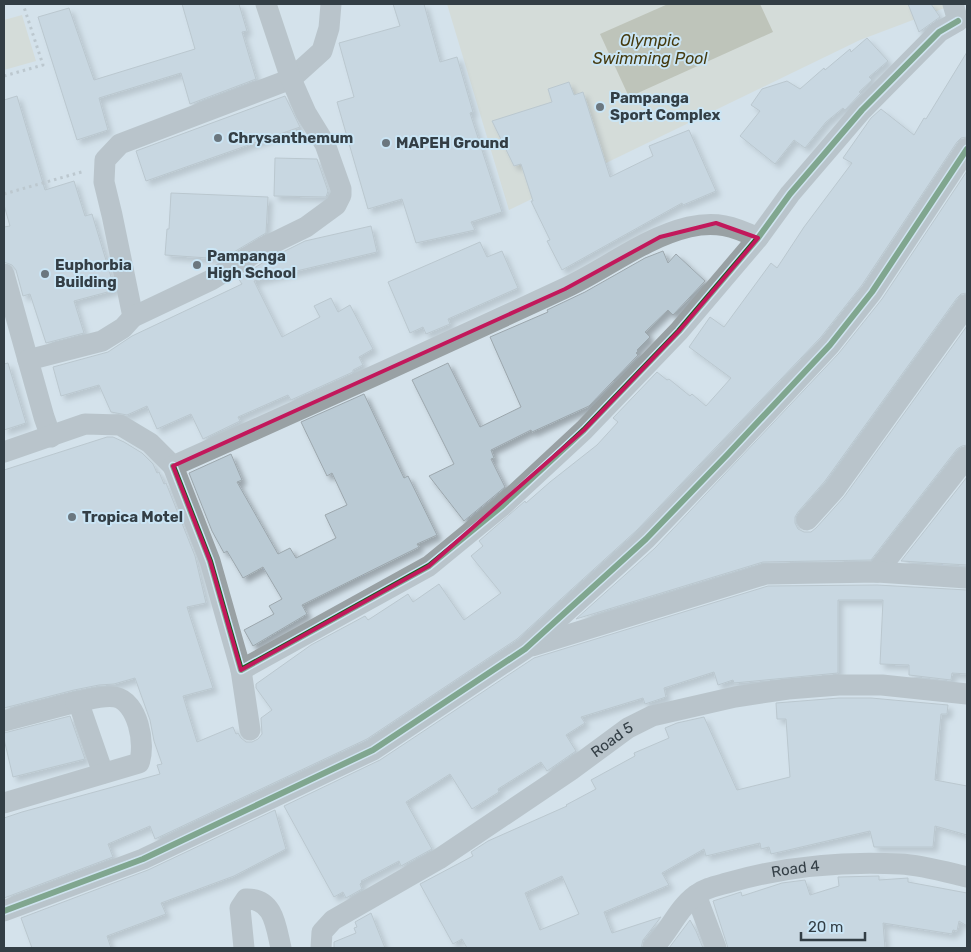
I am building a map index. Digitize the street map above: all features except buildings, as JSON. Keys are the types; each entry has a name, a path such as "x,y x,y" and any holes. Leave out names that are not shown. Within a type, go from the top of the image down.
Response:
{"street":[{"path":"28,360 102,341 123,328 133,317 211,280 263,248 306,227 336,205 341,195 338,180 325,144 306,113 291,79 266,4"},
{"path":"133,317 104,182 105,160 120,144 291,79 322,51 329,28 331,4"},
{"path":"241,670 429,566 501,507 584,430 679,331 758,238 790,194 862,110 939,32 960,17"},
{"path":"4,911 144,859 373,750 525,649 646,539 830,345 872,292 967,149"},
{"path":"173,466 410,361 531,303 565,289 660,237 689,227 716,224 738,228 758,238"},
{"path":"4,274 51,437"},
{"path":"807,520 835,489 967,305"},
{"path":"4,452 85,424 120,425 150,443 173,466 210,561 241,670 250,730"},
{"path":"876,572 967,457"},
{"path":"525,649 766,574 876,572 967,578"},
{"name":"Road 5","path":"321,948 322,932 333,920 439,859 571,770 628,728 652,716 735,697 788,689 839,685 882,685 967,694"},
{"path":"4,721 76,702 117,697 128,704 138,722 142,754 139,763 4,803"},
{"path":"76,702 79,704 103,774"},
{"name":"Road 4","path":"653,948 679,913 696,895 704,890 748,877 818,866 902,864 967,877"},
{"path":"696,895 716,948"},
{"path":"244,948 240,908 246,899 255,898 265,904 274,919 282,948"}],"path":[{"path":"4,76 43,65 23,4"},
{"path":"4,194 105,166"}],"highlighted area":[{"path":"716,223 758,238 679,331 584,430 429,566 241,670 210,561 173,466 565,289 660,237"}],"green space":[{"name":"Pampanga Sport Complex","path":"447,4 949,4 950,6 860,40 509,210"},
{"path":"22,15 36,61 4,70 4,20"}],"water":[{"name":"Olympic Swimming Pool","path":"668,4 760,4 773,32 629,97 600,34"}],"cycle path":[{"path":"173,466 210,561 241,670 429,566 501,507 584,430 679,331 758,238 790,194 862,110 939,32 958,21"},
{"path":"4,911 143,859 373,750 525,649 646,539 830,345 872,292 967,149"}],"place":[{"name":"Pampanga Sport Complex","path":"600,107"},
{"name":"Chrysanthemum","path":"218,138"},
{"name":"MAPEH Ground","path":"386,143"},
{"name":"Pampanga High School","path":"197,265"},
{"name":"Euphorbia Building","path":"45,274"},
{"name":"Tropica Motel","path":"72,517"}]}
